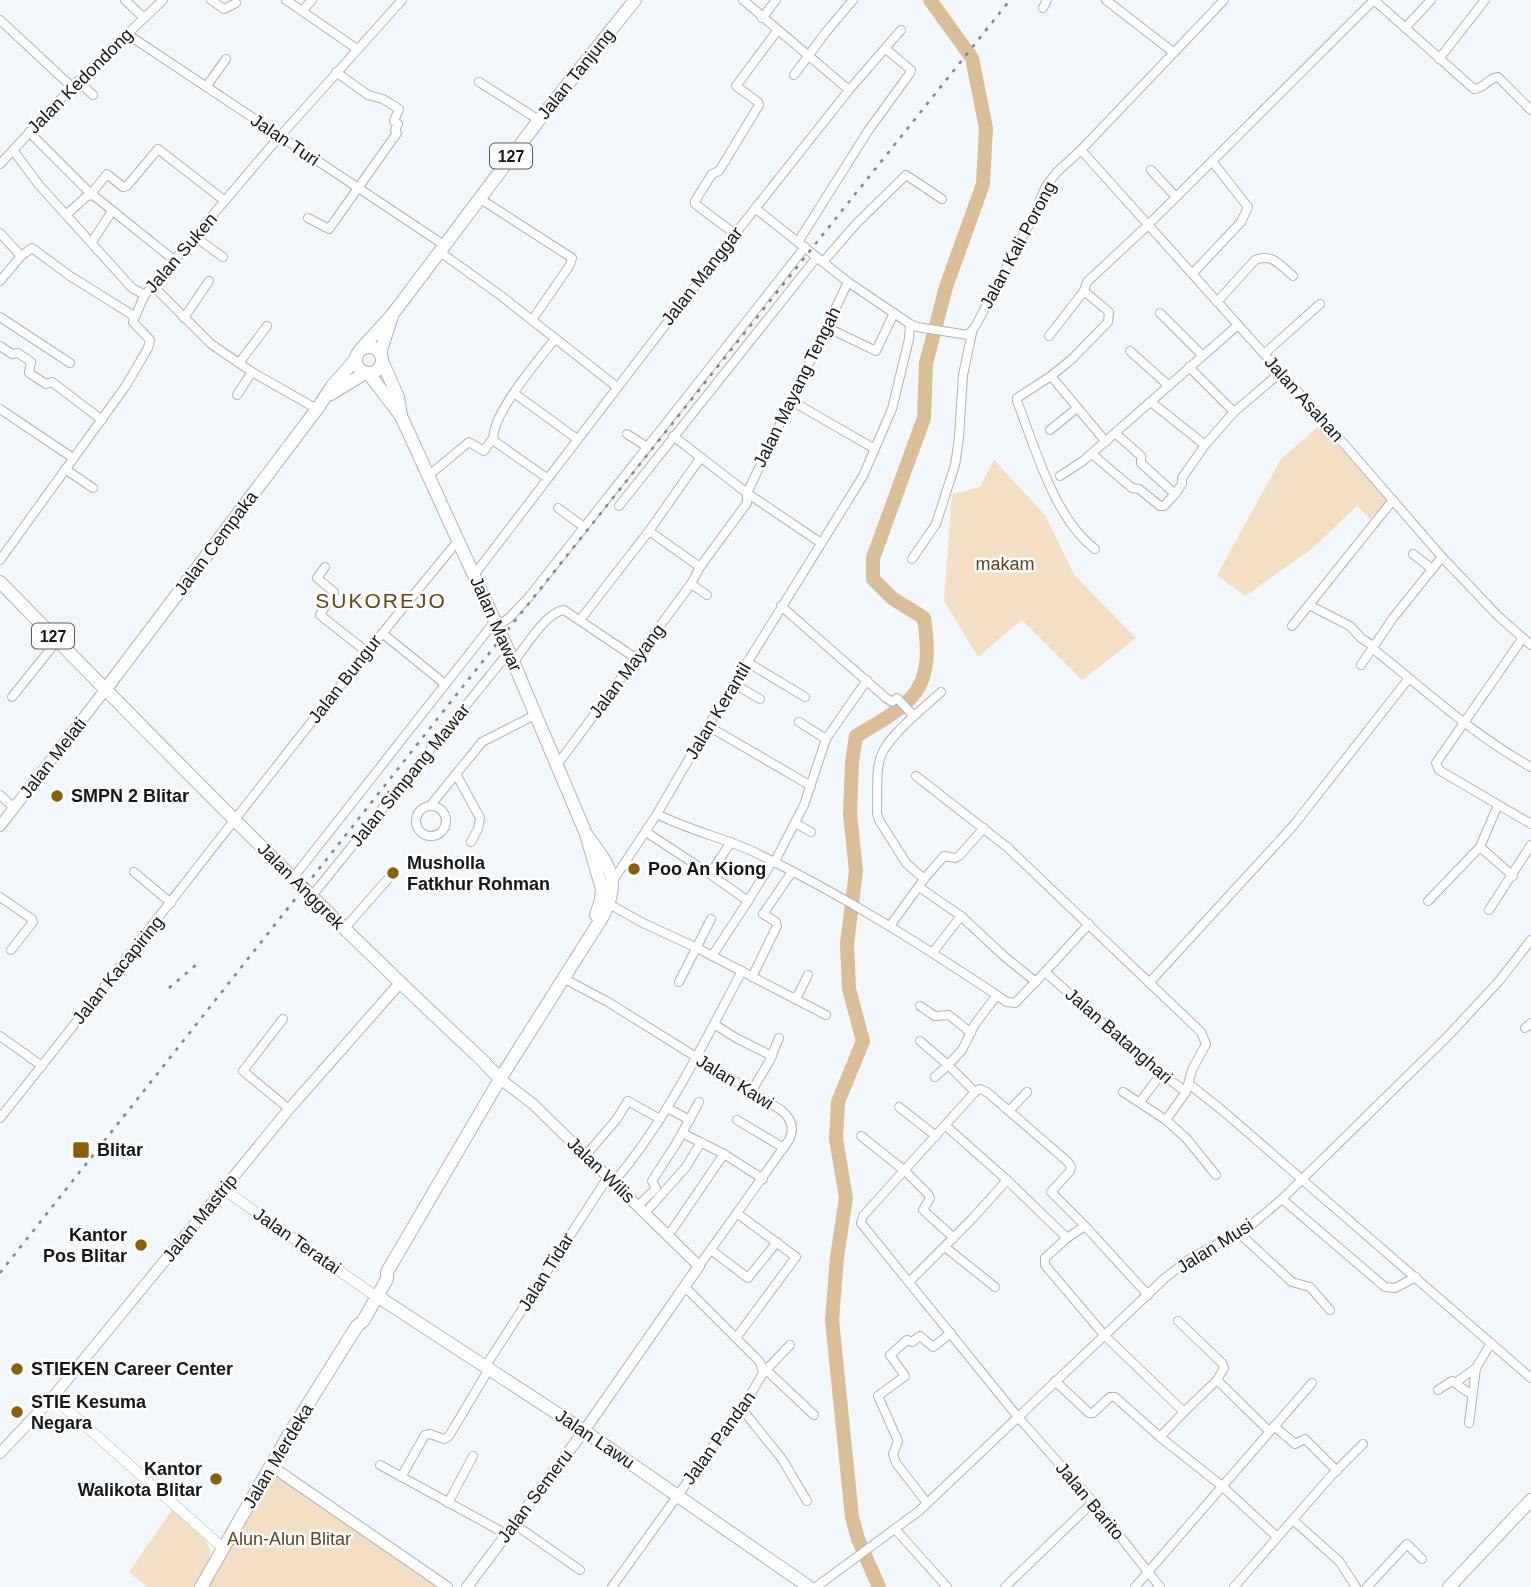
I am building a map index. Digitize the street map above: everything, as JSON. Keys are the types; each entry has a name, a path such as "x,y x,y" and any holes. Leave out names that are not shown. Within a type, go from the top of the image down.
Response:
{"main road":[{"name":"Jalan Tanjung","path":"358,355 392,316 479,198 634,0"},
{"name":"Jalan Tanjung","path":"381,357 392,316"},
{"path":"367,373 358,368 358,355 369,347 381,357"},
{"name":"Jalan Cempaka","path":"105,691 358,355"},
{"name":"127","path":"367,373 376,371 381,357"},
{"name":"Jalan Mawar","path":"381,357 398,397 401,416"},
{"name":"Jalan Cempaka","path":"327,395 367,373"},
{"name":"Jalan Mawar","path":"367,373 401,416 496,624 586,834 602,892 586,941"},
{"name":"127","path":"0,582 105,691"},
{"name":"Jalan Melati","path":"0,826 105,691"},
{"name":"Jalan Anggrek","path":"105,691 311,897 500,1079"},
{"name":"Jalan Mawar","path":"500,1079 609,904 614,879 586,834"},
{"name":"Jalan Mastrip","path":"0,1453 53,1397 289,1109 400,983"},
{"name":"Jalan Wilis","path":"500,1079 533,1104 699,1266"},
{"name":"Jalan Merdeka","path":"201,1587 271,1465 357,1326 363,1321 374,1294 387,1279 387,1272 500,1079"},
{"name":"Jalan Semeru","path":"467,1587 584,1431 699,1266"},
{"name":"Jalan Lawu","path":"374,1294 584,1431 809,1587"},
{"path":"271,1465 447,1587"},
{"path":"1449,1587 1531,1500"}],"street":[{"path":"124,0 144,18"},
{"name":"Jalan Kedondong","path":"0,164 75,84 163,0"},
{"path":"211,0 224,9 236,4"},
{"path":"286,0 357,49"},
{"path":"302,11 312,0"},
{"name":"Jalan Suken","path":"134,316 152,285 401,0"},
{"path":"743,0 849,90"},
{"path":"762,18 776,0"},
{"path":"794,75 807,55 853,0"},
{"path":"1106,0 1173,52"},
{"name":"Jalan Kali Porong","path":"912,559 936,524 955,465 961,386 972,332 1030,223 1046,186 1224,0"},
{"path":"1049,337 1087,282 1374,0 1474,89 1480,89 1497,77 1531,110"},
{"path":"1405,28 1431,0"},
{"path":"1439,59 1485,0"},
{"path":"0,20 75,84 93,95"},
{"path":"735,234 695,204 695,201 712,174 719,171 759,105 736,86 778,30"},
{"name":"Jalan Manggar","path":"474,575 755,208 849,90 901,30"},
{"name":"Jalan Turi","path":"127,34 358,189 442,249 617,387"},
{"path":"293,878 445,684 496,624 509,618 529,597 648,447 801,244 868,131 910,73 910,69 886,49"},
{"path":"206,88 226,59"},
{"path":"308,218 329,229 397,133 395,130 398,124 394,121 400,110 383,99 368,95 336,72"},
{"path":"479,82 539,120"},
{"path":"29,132 91,194 174,260"},
{"path":"66,215 91,194 107,174 123,187 127,186 158,149 225,201"},
{"name":"Jalan Asahan","path":"1081,150 1281,372 1442,557 1531,645"},
{"path":"11,152 143,298"},
{"path":"1192,274 1241,222 1248,207 1212,161"},
{"path":"1151,170 1176,197"},
{"path":"619,506 673,436 820,259 906,175 942,199"},
{"path":"479,198 572,258 570,265 532,320"},
{"path":"755,208 848,282 913,326 962,335 972,332"},
{"path":"92,242 112,211"},
{"path":"0,233 22,256"},
{"path":"195,237 223,257"},
{"path":"0,281 29,249 35,250 70,276 134,316 134,324 147,335 149,345 125,387 0,560"},
{"path":"1217,302 1255,260 1263,256 1272,258 1293,276"},
{"path":"184,318 209,281"},
{"name":"Jalan Mayang Tengah","path":"700,567 747,503 747,492 848,282"},
{"path":"152,285 211,344 252,372 317,409"},
{"path":"1084,290 1109,312 1110,318 1072,359 1021,395 1017,401 1051,485 1077,531 1095,549"},
{"path":"1264,354 1320,304"},
{"path":"826,327 876,351 894,313"},
{"path":"1160,313 1202,355"},
{"path":"0,317 70,363"},
{"path":"1060,476 1092,454 1238,325"},
{"path":"239,363 267,326"},
{"name":"Jalan Kerantil","path":"614,879 646,832 781,606 863,476 897,392 913,326"},
{"path":"428,476 468,442 482,451 493,438 499,414 555,339"},
{"path":"0,346 31,362 30,374 46,384 52,382 102,420"},
{"path":"1130,351 1169,386"},
{"path":"1189,367 1234,412"},
{"path":"237,395 252,372"},
{"path":"1092,454 1132,488 1139,489 1160,506 1164,506 1182,484 1182,478 1205,445 1234,412 1281,372"},
{"path":"1051,376 1106,442"},
{"path":"514,393 577,439"},
{"path":"790,400 875,449"},
{"path":"1151,402 1205,445"},
{"path":"1050,430 1077,408"},
{"path":"0,409 74,458"},
{"path":"1115,433 1142,456 1141,463 1175,494"},
{"path":"627,434 648,447"},
{"path":"673,436 821,543"},
{"path":"493,438 547,478"},
{"path":"637,659 580,620 649,531 701,457"},
{"path":"65,469 93,488"},
{"path":"1293,626 1393,500"},
{"path":"558,508 584,527"},
{"path":"649,531 700,567"},
{"name":"Jalan Bungur","path":"235,820 458,541"},
{"path":"1413,554 1432,569"},
{"path":"1361,665 1393,618 1442,557"},
{"path":"325,567 317,578 334,592 320,615 367,652"},
{"name":"Jalan Mayang","path":"557,765 637,659 700,567"},
{"path":"693,580 707,596"},
{"path":"1309,605 1350,626 1463,722 1531,768"},
{"path":"781,606 890,701 897,698 913,714"},
{"name":"Jalan Simpang Mawar","path":"311,897 511,658 555,612 564,610 580,620"},
{"path":"382,633 445,684"},
{"path":"1522,639 1463,722 1436,766 1531,824"},
{"path":"12,697 57,640"},
{"path":"747,662 805,697"},
{"path":"1149,983 1293,826 1409,678"},
{"path":"712,956 795,823 811,786 826,739 867,680"},
{"path":"734,684 761,699"},
{"path":"941,692 913,714 885,745 878,761 878,820 921,883 1036,982"},
{"path":"430,806 482,742 535,715"},
{"path":"799,722 826,739"},
{"path":"708,726 811,786"},
{"path":"456,774 480,818 471,842"},
{"path":"916,776 984,828 1089,924 1205,1039 1206,1044 1192,1070 1188,1088 1166,1120"},
{"path":"0,795 14,808"},
{"path":"1428,901 1480,848 1498,805"},
{"path":"657,814 684,827 731,842 871,914 1007,1002 1015,1003 1089,924"},
{"name":"Jalan Kacapiring","path":"0,1118 235,820"},
{"path":"795,823 811,832"},
{"path":"890,926 944,856 959,856 984,828"},
{"path":"646,832 776,922 777,926 752,977"},
{"path":"710,874 731,842"},
{"path":"1489,910 1531,845"},
{"path":"1480,848 1513,876"},
{"path":"134,872 172,903"},
{"path":"763,914 792,872"},
{"path":"344,929 387,880"},
{"path":"0,897 33,922 11,950"},
{"path":"609,904 826,1015"},
{"path":"933,952 961,916"},
{"path":"678,982 711,919"},
{"name":"Jalan Musi","path":"816,1587 896,1530 927,1503 1188,1260 1239,1233 1282,1199 1420,1065 1492,989 1531,940"},
{"name":"Jalan Tidar","path":"401,1476 425,1435 444,1439 449,1436 487,1368 610,1180 630,1163 667,1108 742,971"},
{"name":"Jalan Batanghari","path":"1045,972 1161,1074 1188,1088 1302,1178 1491,1343 1529,1372"},
{"path":"796,999 808,975"},
{"name":"Jalan Kawi","path":"564,978 608,1002 781,1110 790,1119 792,1134 784,1148 699,1266"},
{"path":"935,1077 962,1050 975,1024 996,995"},
{"path":"920,1006 935,1016 949,1015 971,1033"},
{"path":"283,1019 243,1071 289,1109"},
{"path":"714,1024 772,1056"},
{"path":"0,1036 42,1066"},
{"path":"751,1092 779,1038"},
{"path":"920,1041 975,1092"},
{"path":"1140,1102 1161,1074"},
{"path":"905,1171 975,1092 980,1089 987,1091 1068,1161 1070,1171 1051,1192 1148,1295"},
{"path":"1009,1111 1027,1092"},
{"path":"1123,1092 1166,1120 1186,1138 1216,1175"},
{"path":"586,1155 616,1120 628,1101 660,1119"},
{"path":"642,1210 656,1188 652,1181 699,1102"},
{"path":"899,1107 936,1136"},
{"path":"667,1108 690,1120"},
{"path":"737,1120 784,1148"},
{"path":"946,1126 1067,1238"},
{"path":"682,1133 724,1154 763,1179"},
{"path":"861,1136 905,1171 928,1194 930,1198 923,1210 954,1238"},
{"path":"642,1210 686,1167 701,1142"},
{"path":"668,1236 724,1154"},
{"name":"Jalan Barito","path":"905,1171 861,1220 871,1237 1018,1417 1093,1502 1160,1587"},
{"path":"909,1283 1007,1180"},
{"name":"Jalan Teratai","path":"223,1189 374,1294"},
{"path":"1282,1199 1385,1287 1395,1288 1416,1277"},
{"path":"736,1338 796,1257 738,1214"},
{"path":"1085,1226 1067,1238 1044,1262 1105,1336 1184,1412"},
{"path":"1239,1233 1292,1282 1310,1287 1330,1310"},
{"path":"711,1250 748,1278 777,1242"},
{"path":"945,1247 995,1287"},
{"path":"685,1287 814,1415"},
{"path":"1160,1437 1223,1372 1222,1363 1178,1321"},
{"path":"927,1503 896,1463 893,1454 898,1441 878,1396 905,1376 890,1355 907,1340 912,1342 922,1336 933,1347 951,1333"},
{"path":"1469,1423 1476,1368 1491,1343"},
{"name":"Jalan Pandan","path":"612,1587 741,1408 765,1369 790,1345"},
{"path":"1455,1383 1476,1368"},
{"path":"1217,1380 1271,1429 1296,1444 1305,1439 1337,1471"},
{"path":"1055,1381 1089,1413 1115,1396 1160,1437 1222,1486 1277,1537"},
{"path":"1135,1587 1312,1383"},
{"path":"1438,1390 1446,1383 1455,1383 1472,1395"},
{"path":"53,1397 223,1548"},
{"path":"741,1408 782,1459 807,1501"},
{"path":"1234,1587 1363,1444"},
{"path":"448,1503 473,1456"},
{"path":"380,1465 506,1534"},
{"path":"1005,1587 1093,1502"},
{"path":"1293,1520 1339,1561 1354,1586"},
{"path":"513,1524 580,1570"},
{"path":"896,1530 947,1587"},
{"path":"1367,1587 1407,1544 1422,1559"}],"green space":[{"path":"1320,425 1387,500 1370,519 1357,506 1313,548 1245,596 1217,575 1281,459"},
{"name":"makam","path":"994,460 1045,515 1075,576 1136,638 1082,680 1022,620 978,657 944,601 952,494 980,487"},
{"name":"Alun-Alun Blitar","path":"272,1470 448,1587 204,1587"},
{"path":"172,1510 206,1541 211,1551 206,1571 197,1587 147,1587 129,1572"}],"waterway":[{"path":"879,1587 858,1539 852,1517 832,1320 837,1257 846,1198 836,1139 838,1102 863,1041 849,989 847,944 856,871 850,814 852,762 856,736 906,703 923,678 927,643 924,618 892,598 873,579 873,558 924,418 926,363 946,287 983,184 986,128 972,58 930,0"}],"railway":[{"path":"0,1273 1010,0"},
{"path":"169,988 196,965"}],"place":[{"name":"SMPN 2 Blitar","path":"57,796"},
{"name":"Poo An Kiong","path":"634,869"},
{"name":"Musholla Fatkhur Rohman","path":"393,873"},
{"name":"Blitar","path":"81,1150"},
{"name":"Kantor Pos Blitar","path":"141,1245"},
{"name":"STIEKEN Career Center","path":"17,1369"},
{"name":"STIE Kesuma Negara","path":"17,1412"},
{"name":"Kantor Walikota Blitar","path":"216,1479"}],"district":[{"name":"SUKOREJO","path":"381,600"}]}
